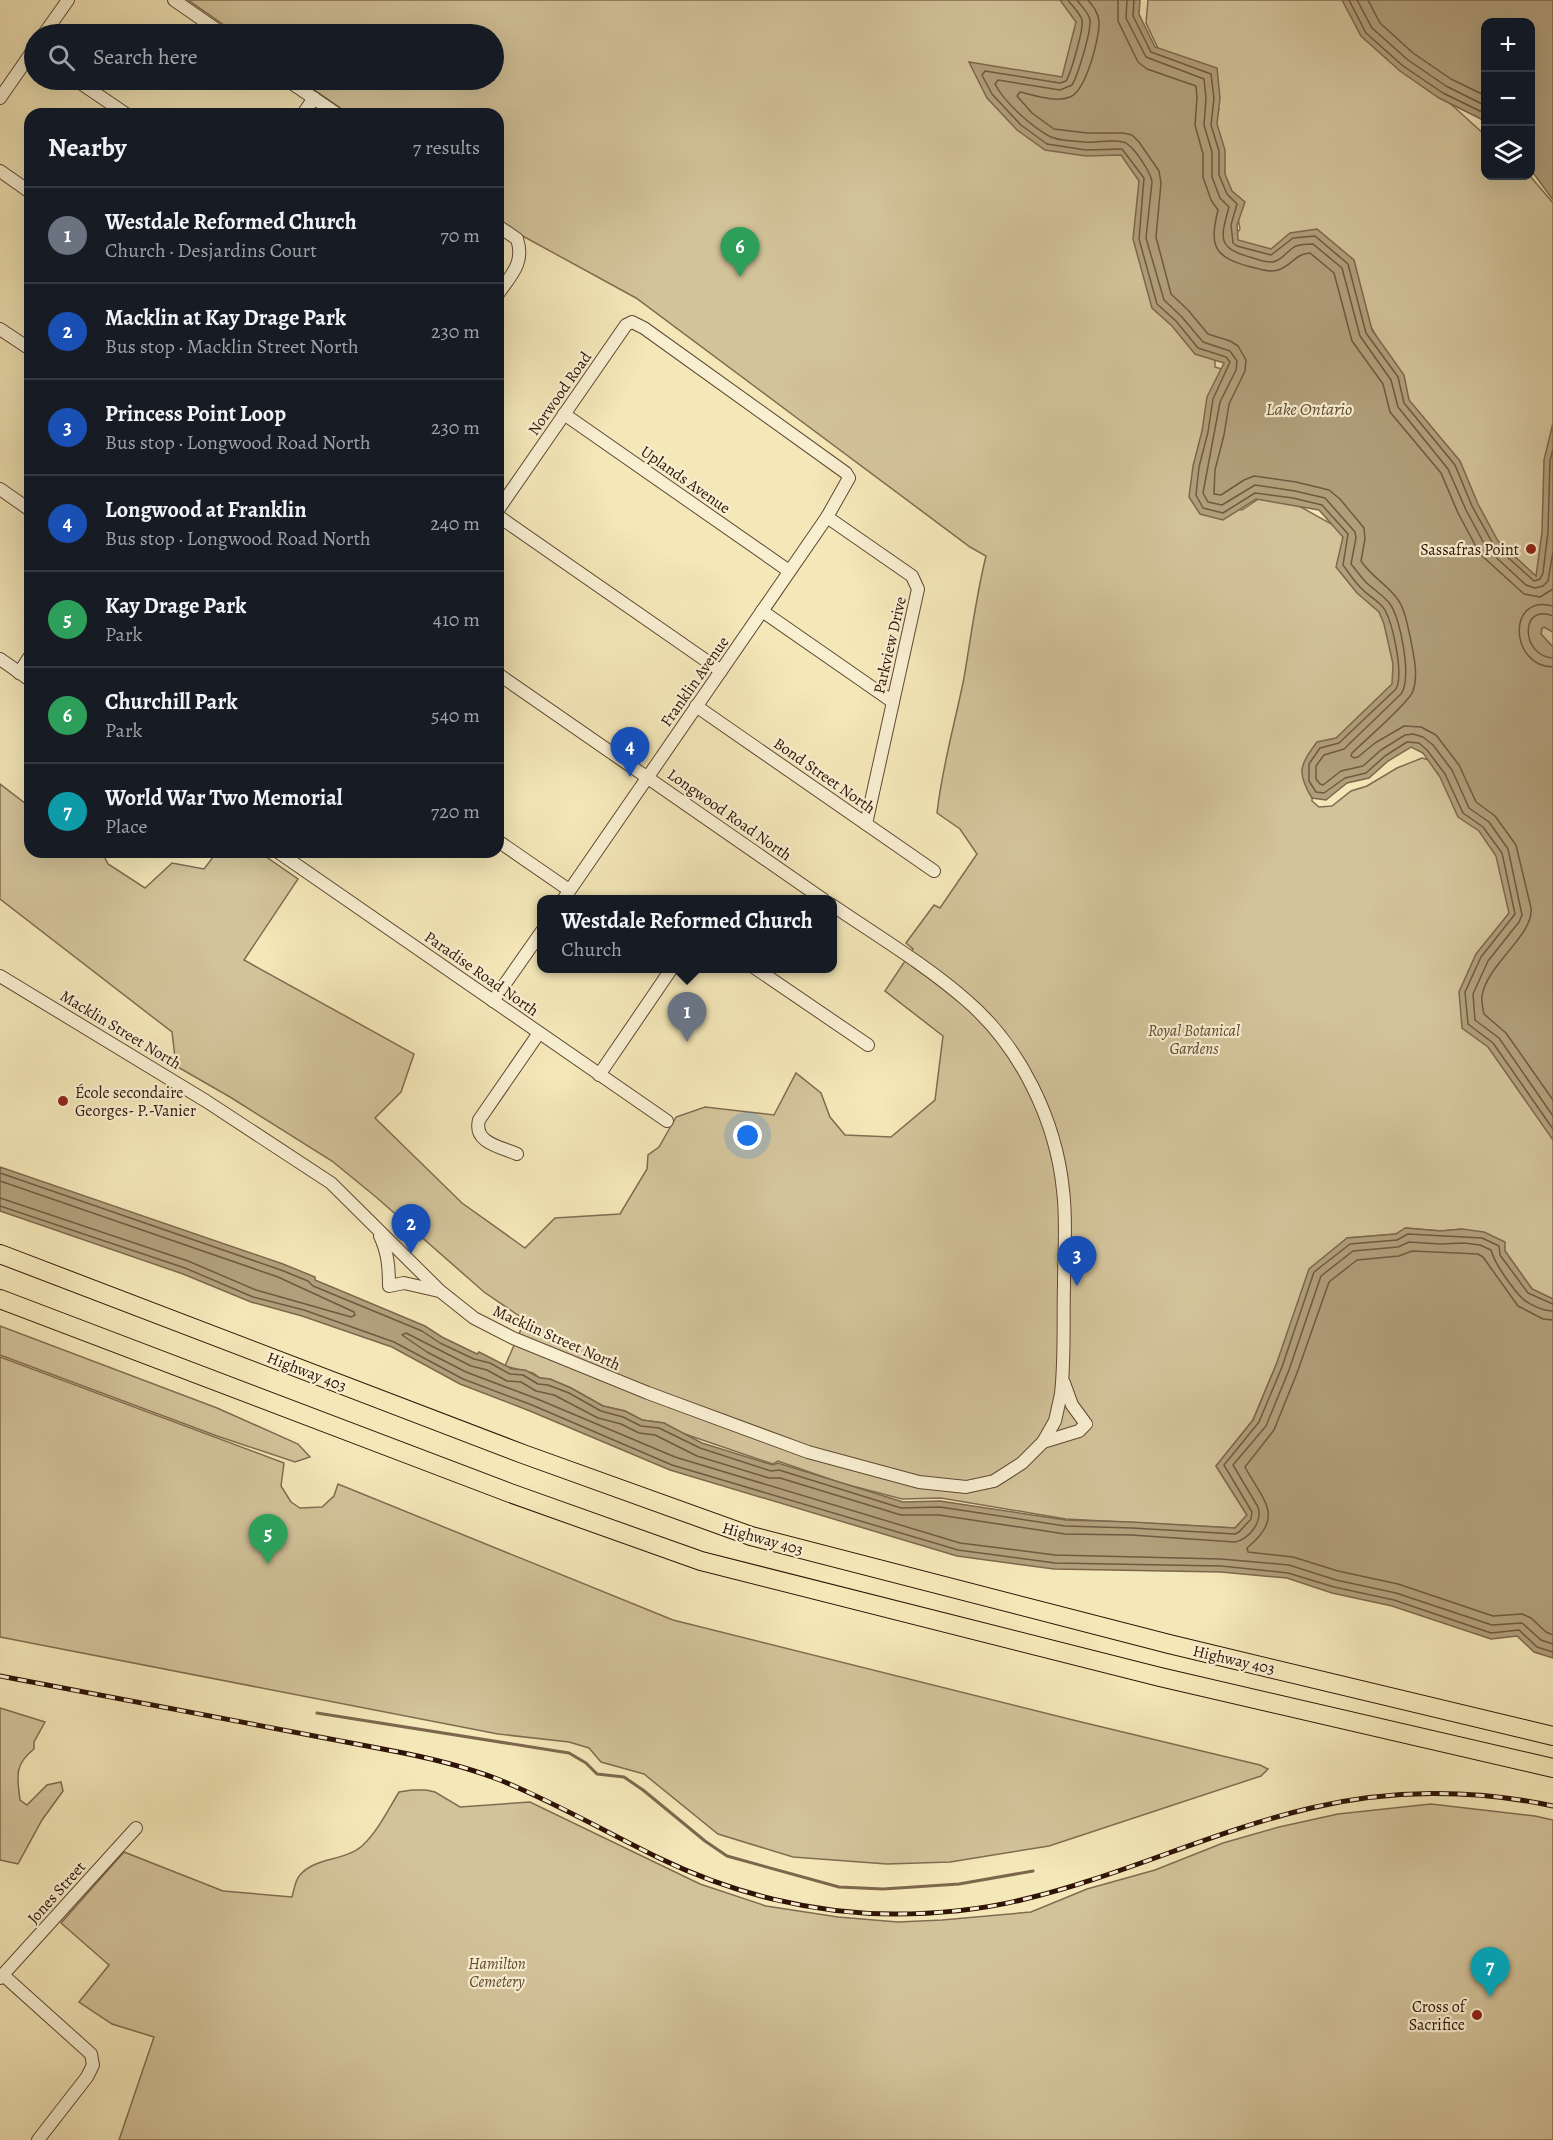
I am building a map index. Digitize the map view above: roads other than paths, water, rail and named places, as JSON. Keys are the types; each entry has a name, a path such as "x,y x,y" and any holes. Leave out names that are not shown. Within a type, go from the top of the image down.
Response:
{"highway":[{"name":"Highway 403","path":"0,1254 523,1454 751,1536 1169,1644 1553,1736"},
{"path":"0,1299 317,1421 701,1561 1160,1677 1553,1768"}],"street":[{"path":"51,24 68,0"},
{"path":"174,0 209,24"},
{"path":"0,99 24,64"},
{"path":"91,90 117,108"},
{"path":"302,90 328,108"},
{"path":"307,108 314,98"},
{"path":"0,171 24,188"},
{"path":"504,230 517,239 520,254 517,267 504,285"},
{"name":"Norwood Road","path":"504,501 626,325 632,322 644,328 846,473 849,478"},
{"path":"0,328 24,345"},
{"name":"Uplands Avenue","path":"564,414 789,571"},
{"name":"Franklin Avenue","path":"566,895 827,517 849,478"},
{"path":"0,489 24,506"},
{"name":"Parkview Drive","path":"827,517 912,576 917,584 918,594 866,824"},
{"path":"504,520 721,671"},
{"path":"762,611 893,702"},
{"path":"0,675 3,661 24,676"},
{"path":"19,673 24,665"},
{"name":"Longwood Road North","path":"504,678 817,895"},
{"name":"Bond Street North","path":"696,706 934,871"},
{"path":"504,846 566,895"},
{"name":"Paradise Road North","path":"287,858 667,1122"},
{"path":"837,909 967,1000 1001,1038 1029,1080 1039,1101 1055,1146 1064,1192 1063,1378 1055,1421 1042,1443"},
{"path":"493,1001 537,938"},
{"path":"599,1075 669,973"},
{"path":"761,973 867,1046"},
{"name":"Macklin Street North","path":"0,976 178,1083 289,1154 331,1184 440,1291 474,1318 513,1338 648,1393 808,1452 919,1482 966,1487 994,1481 1022,1463 1042,1443"},
{"path":"517,1154 486,1141 481,1137 477,1126 479,1119 539,1033"},
{"path":"376,1228 385,1246 389,1267 389,1286 404,1283 440,1291"},
{"path":"1042,1443 1079,1431 1086,1424 1072,1405 1063,1378"},
{"name":"Jones Street","path":"2,1976 136,1828"},
{"path":"2,1976 91,2054 93,2065 87,2077 38,2140"}],"water":[{"name":"Lake Ontario","path":"1060,0 1140,0 1139,14 1155,47 1217,68 1220,98 1217,124 1225,150 1225,174 1232,191 1245,202 1237,225 1238,240 1271,249 1290,233 1317,229 1354,260 1372,330 1404,375 1409,400 1460,461 1478,504 1498,541 1536,576 1542,532 1544,460 1553,423 1553,632 1544,627 1541,634 1553,647 1553,1140 1488,1047 1462,1028 1459,992 1476,954 1509,913 1496,856 1479,831 1458,817 1440,777 1423,753 1411,747 1388,761 1369,778 1347,783 1326,800 1312,798 1304,782 1302,769 1317,742 1336,738 1392,684 1393,664 1379,612 1357,593 1336,567 1343,537 1319,510 1256,499 1223,520 1200,514 1189,497 1193,466 1202,431 1207,397 1224,363 1195,354 1172,326 1152,308 1133,239 1139,181 1121,155 1086,156 1045,150 1017,130 987,98 969,62 1062,77 1076,22"},
{"path":"1342,0 1553,0 1553,200 1535,175 1535,18 1481,18 1481,119 1439,98 1400,71 1361,36"},
{"path":"0,1167 283,1264 315,1277 315,1280 425,1326 442,1337 512,1369 525,1370 540,1378 550,1379 603,1406 625,1411 642,1420 664,1423 702,1443 773,1465 778,1463 903,1502 940,1501 1066,1520 1235,1528 1247,1515 1216,1466 1253,1420 1276,1365 1309,1269 1347,1238 1396,1234 1405,1228 1441,1231 1462,1229 1484,1232 1505,1242 1505,1251 1532,1289 1553,1299 1553,1658 1534,1652 1517,1636 1491,1639 1392,1606 1332,1593 1287,1578 1221,1572 1054,1569 957,1556 670,1470 460,1384 392,1347 302,1316 251,1302 183,1274 0,1211"}],"waterway":[{"path":"317,1713 569,1753 586,1763 597,1774 624,1777 727,1856 839,1887 883,1889 959,1884 1033,1871"}],"railway":[{"path":"0,1676 459,1766 486,1775 560,1807 659,1858 715,1882 803,1906 864,1913 942,1912 1021,1900 1094,1879 1274,1818 1311,1808 1371,1797 1432,1793 1463,1794 1493,1796 1553,1806"}],"place":[{"name":"Churchill Park","path":"740,277"},
{"name":"Sassafras Point","path":"1531,549"},
{"name":"Longwood at Franklin","path":"630,777"},
{"name":"Westdale Reformed Church","path":"687,1042"},
{"name":"École secondaire Georges- P.-Vanier","path":"63,1101"},
{"name":"Macklin at Kay Drage Park","path":"411,1254"},
{"name":"Princess Point Loop","path":"1077,1286"},
{"name":"Kay Drage Park","path":"268,1564"},
{"name":"World War Two Memorial","path":"1490,1997"},
{"name":"Cross of Sacrifice","path":"1477,2015"}],"park label":[{"name":"Royal Botanical Gardens","path":"1194,1039"},
{"name":"Hamilton Cemetery","path":"497,1972"}]}
